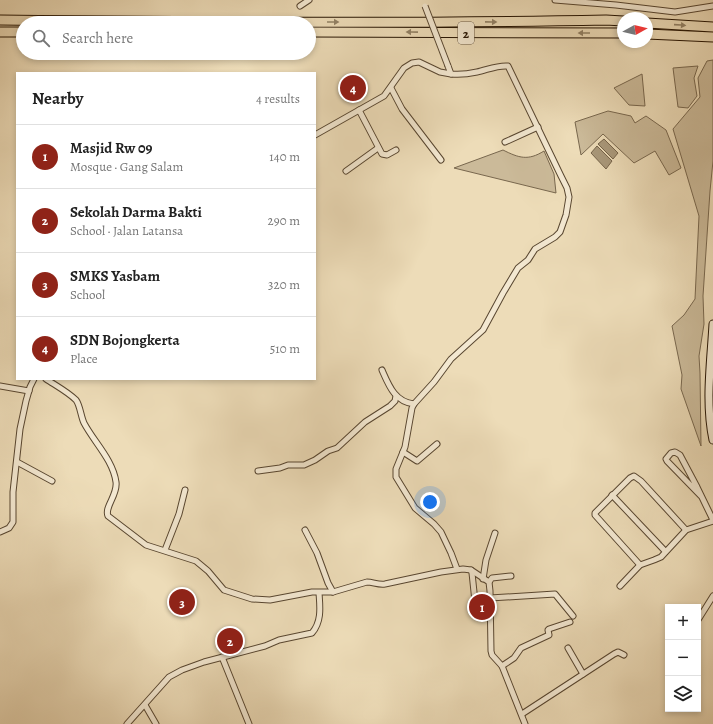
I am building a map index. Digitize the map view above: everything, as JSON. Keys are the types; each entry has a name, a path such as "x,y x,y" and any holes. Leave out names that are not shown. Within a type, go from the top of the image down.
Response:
{"highway":[{"name":"2","path":"0,20 16,20"},
{"name":"2","path":"316,22 617,21"},
{"path":"653,23 713,27"},
{"path":"0,32 16,32"},
{"name":"2","path":"316,32 617,33"},
{"path":"653,34 713,37"}],"street":[{"path":"300,6 309,0"},
{"path":"555,0 675,12 713,6"},
{"path":"424,3 451,74"},
{"path":"316,134 384,96 404,68 415,62 425,64 440,72 462,75 492,67 508,66 561,176 568,194 567,208 561,230 555,237 537,248 528,260 518,268 483,330 451,359 434,382 414,404 403,452 396,469 396,479 415,508 438,529 451,553 457,569"},
{"path":"391,88 402,109 441,160"},
{"path":"359,110 382,154 386,155 396,150"},
{"path":"505,142 538,127"},
{"path":"346,171 378,148"},
{"path":"713,324 709,397 710,421 713,440"},
{"path":"382,370 396,396 407,403 414,404"},
{"path":"0,532 9,528 13,522 13,492 21,423 29,391 34,380"},
{"path":"47,380 77,402 84,423 98,443 114,472 116,488 107,510 108,516 146,545 166,550 196,561 208,571 224,590 252,599 270,600 302,594 333,592 367,582 380,585 457,569 470,570 489,582"},
{"path":"0,386 29,391"},
{"path":"258,471 280,468 288,465 304,465 315,460 328,451 337,448 365,422 390,406 395,401 396,396"},
{"path":"403,452 417,461 437,444"},
{"path":"620,586 640,565 657,559 686,530 713,520 690,473 680,455 675,452 671,453 666,458 667,462 701,496"},
{"path":"17,462 52,481"},
{"path":"640,565 596,515 596,511 630,478 634,476 636,477 686,530"},
{"path":"166,550 179,514 185,490"},
{"path":"612,495 665,552"},
{"path":"305,530 317,553 328,583 333,592"},
{"path":"484,579 486,560 495,534"},
{"path":"470,570 472,573 476,611"},
{"path":"511,576 492,578 489,582 491,651 492,655 502,666 525,724"},
{"path":"127,724 169,677 192,666 265,646 279,640 312,633 315,630 320,618 319,592"},
{"path":"490,598 555,594 573,616"},
{"path":"701,615 713,596"},
{"path":"502,666 514,658 521,648 549,635 549,629 570,622"},
{"path":"568,648 583,674"},
{"path":"522,714 618,652 624,655"},
{"path":"222,657 248,724"},
{"path":"145,705 156,724"}],"shaded area":[{"path":"713,60 713,161 703,296 704,324 699,356 701,446 681,389 682,375 672,326 684,315 695,299 699,216 673,129 700,97 698,78 707,61"},
{"path":"698,66 694,78 697,96 688,108 678,107 673,68"},
{"path":"642,74 645,106 629,105 614,88"},
{"path":"608,111 631,116 635,123 646,116 666,130 681,168 669,175 655,151 634,163 603,134 581,155 575,122"},
{"path":"604,139 618,153 613,159 598,144"},
{"path":"597,146 612,161 606,169 591,153"},
{"path":"503,150 514,155 524,157 533,156 544,151 554,174 556,193 454,168"}],"place":[{"name":"SDN Bojongkerta","path":"353,88"},
{"name":"SMKS Yasbam","path":"182,602"},
{"name":"Masjid Rw 09","path":"482,607"},
{"name":"Sekolah Darma Bakti","path":"230,641"}]}
